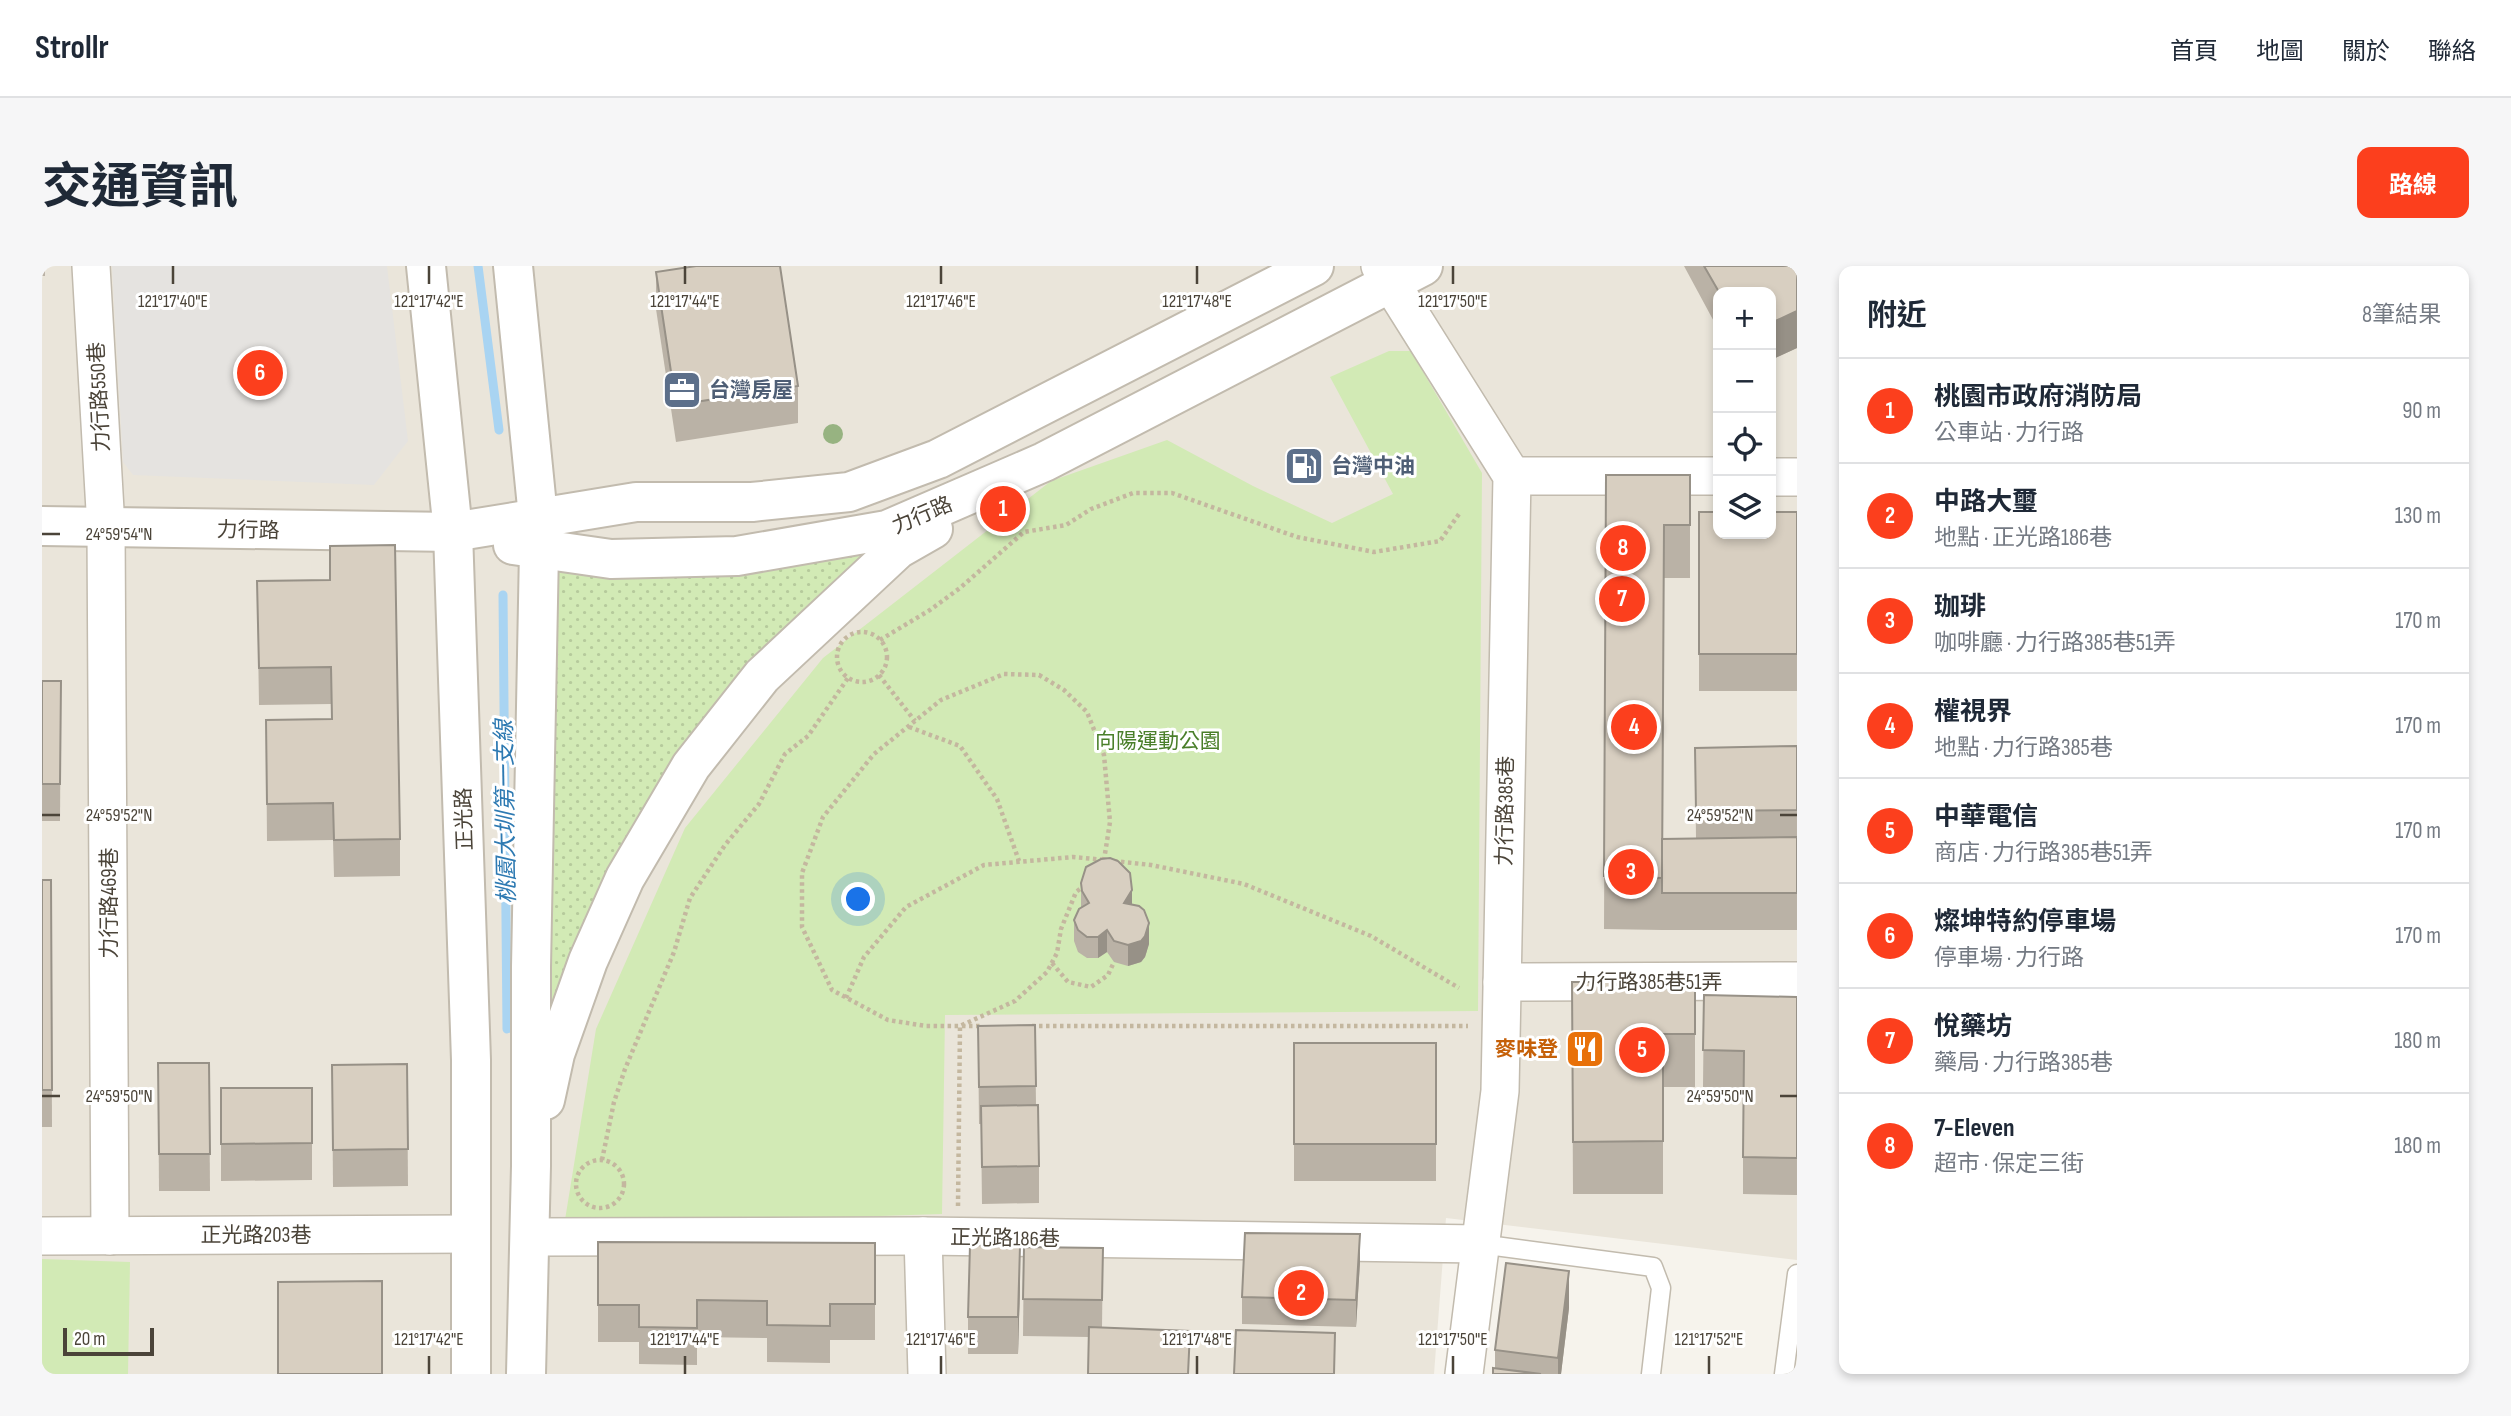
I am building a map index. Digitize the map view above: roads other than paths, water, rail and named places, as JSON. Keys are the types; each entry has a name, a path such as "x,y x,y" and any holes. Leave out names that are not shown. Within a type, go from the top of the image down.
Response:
{"street":[{"name":"力行路550巷","path":"91,266 106,528"},
{"name":"正光路","path":"426,266 453,532 471,1060 471,1374"},
{"path":"513,266 539,533 526,1374"},
{"name":"力行路","path":"42,526 539,533 636,502 752,502 849,492 939,459 1314,266"},
{"name":"力行路","path":"539,533 611,559 737,556 887,530 1045,462 1385,274 1423,266"},
{"path":"1385,274 1512,476 1713,476"},
{"path":"531,1167 555,1054 588,961 625,878 691,766 762,676 898,549 1045,462"},
{"name":"力行路385巷","path":"1464,1374 1500,1091 1512,476"},
{"path":"1776,477 1797,477"},
{"name":"力行路469巷","path":"106,528 110,1236"},
{"name":"力行路385巷51弄","path":"1502,982 1797,981"},
{"name":"正光路203巷","path":"42,1236 471,1234"},
{"name":"正光路186巷","path":"530,1237 940,1237 1480,1244"},
{"path":"927,1374 940,1237"}],"lane":[{"path":"1480,1244 1653,1267 1661,1288 1651,1374"},
{"path":"1784,1374 1797,1274"}],"waterway":[{"name":"桃園大圳第一支線","path":"478,266 499,430"},
{"name":"桃園大圳第一支線","path":"503,595 507,1029"}],"place":[{"name":"燦坤特約停車場","path":"260,373"},
{"name":"台灣房屋","path":"682,390"},
{"name":"台灣中油","path":"1304,466"},
{"name":"桃園市政府消防局","path":"1003,509"},
{"name":"7-Eleven","path":"1623,548"},
{"name":"悅藥坊","path":"1622,599"},
{"name":"權視界","path":"1634,727"},
{"name":"珈琲","path":"1631,872"},
{"name":"麥味登","path":"1585,1049"},
{"name":"中華電信","path":"1642,1050"},
{"name":"中路大璽","path":"1301,1293"}],"park label":[{"name":"向陽運動公園","path":"1158,741"}]}
